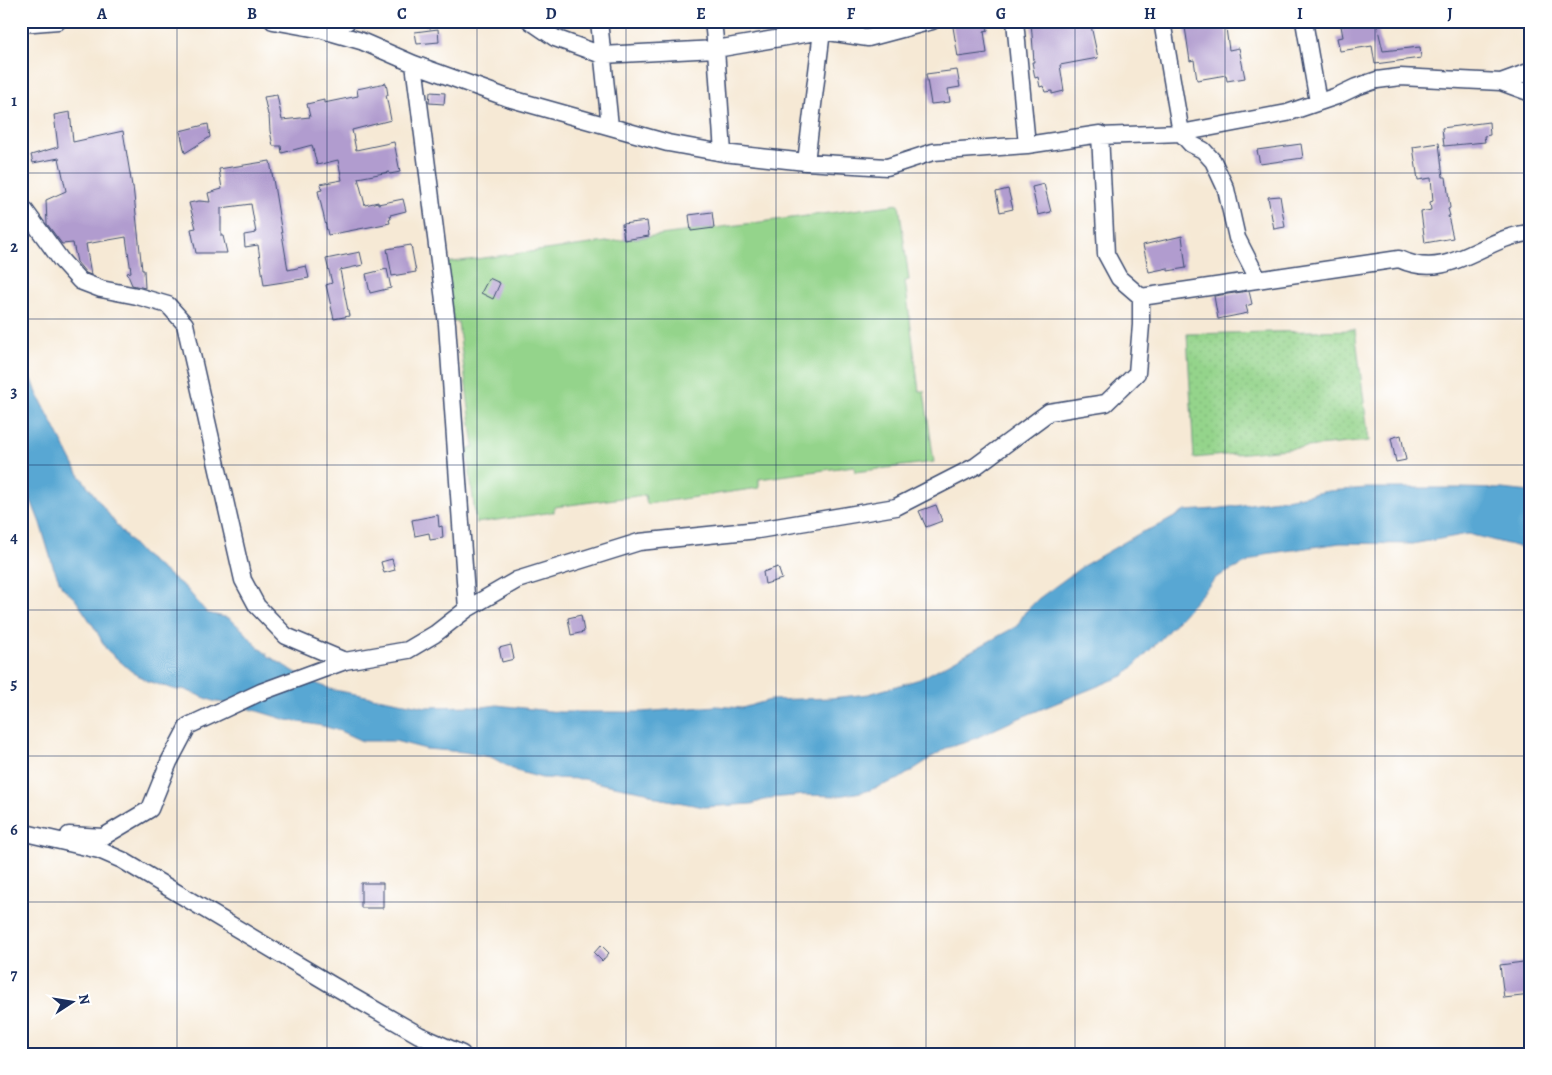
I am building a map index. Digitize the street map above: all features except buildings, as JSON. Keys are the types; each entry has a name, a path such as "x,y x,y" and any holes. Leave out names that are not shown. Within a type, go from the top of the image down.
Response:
{"street":[{"path":"21,24 58,21"},
{"path":"274,21 329,32 361,41 414,64 508,98 668,143 723,153 806,162 887,167 933,152 1027,145 1100,134 1100,136 1181,134 1287,113 1338,96 1377,80 1400,77 1502,82 1531,93"},
{"path":"329,32 348,21"},
{"path":"530,21 555,38 602,55 716,49 821,26 868,38 932,21"},
{"path":"599,21 610,126"},
{"path":"713,21 723,153"},
{"path":"868,38 877,21"},
{"path":"1015,21 1027,145"},
{"path":"1162,21 1181,134 1191,144 1203,150 1214,161 1226,189 1237,238 1258,279"},
{"path":"1304,21 1318,102"},
{"path":"806,162 821,26"},
{"path":"414,64 448,324 467,610"},
{"path":"1502,82 1531,71"},
{"path":"21,832 103,837 150,809 169,762 188,726 262,692 345,661 408,650 516,580 639,542 758,530 896,507 976,466 1049,412 1106,403 1137,373 1141,325 1140,297 1119,278 1106,254 1100,134"},
{"path":"21,204 61,260 80,281 101,289 137,296 168,305 185,324 243,580 257,606 286,636 345,661"},
{"path":"1140,297 1399,259 1411,264 1437,266 1460,260 1503,238 1531,233"},
{"path":"21,832 98,850 122,860 412,1031 462,1054"}],"green space":[{"path":"899,204 909,280 905,281 919,391 924,391 934,462 855,472 854,466 759,479 759,488 647,504 645,495 554,507 554,512 476,523 467,449 474,447 458,322 453,322 445,263"},
{"path":"1355,330 1369,441 1194,458 1187,334"}],"water":[{"path":"21,364 32,379 37,393 78,473 122,532 142,554 186,588 207,613 229,618 270,657 312,682 334,690 426,707 482,707 497,705 559,712 642,712 716,706 742,708 770,700 831,698 869,694 920,679 1017,626 1025,612 1038,599 1083,566 1142,532 1160,525 1185,511 1215,509 1328,491 1367,488 1502,489 1531,492 1531,550 1468,534 1412,544 1340,543 1265,554 1217,577 1159,641 1125,675 1017,719 967,742 946,748 899,779 867,791 838,796 805,795 770,798 752,804 704,807 657,798 646,792 584,779 542,778 516,771 491,757 463,752 426,749 395,741 362,741 323,726 287,720 244,707 213,701 183,689 177,690 147,681 131,671 106,649 96,630 75,599 62,587 53,566 40,523 21,475"}]}
